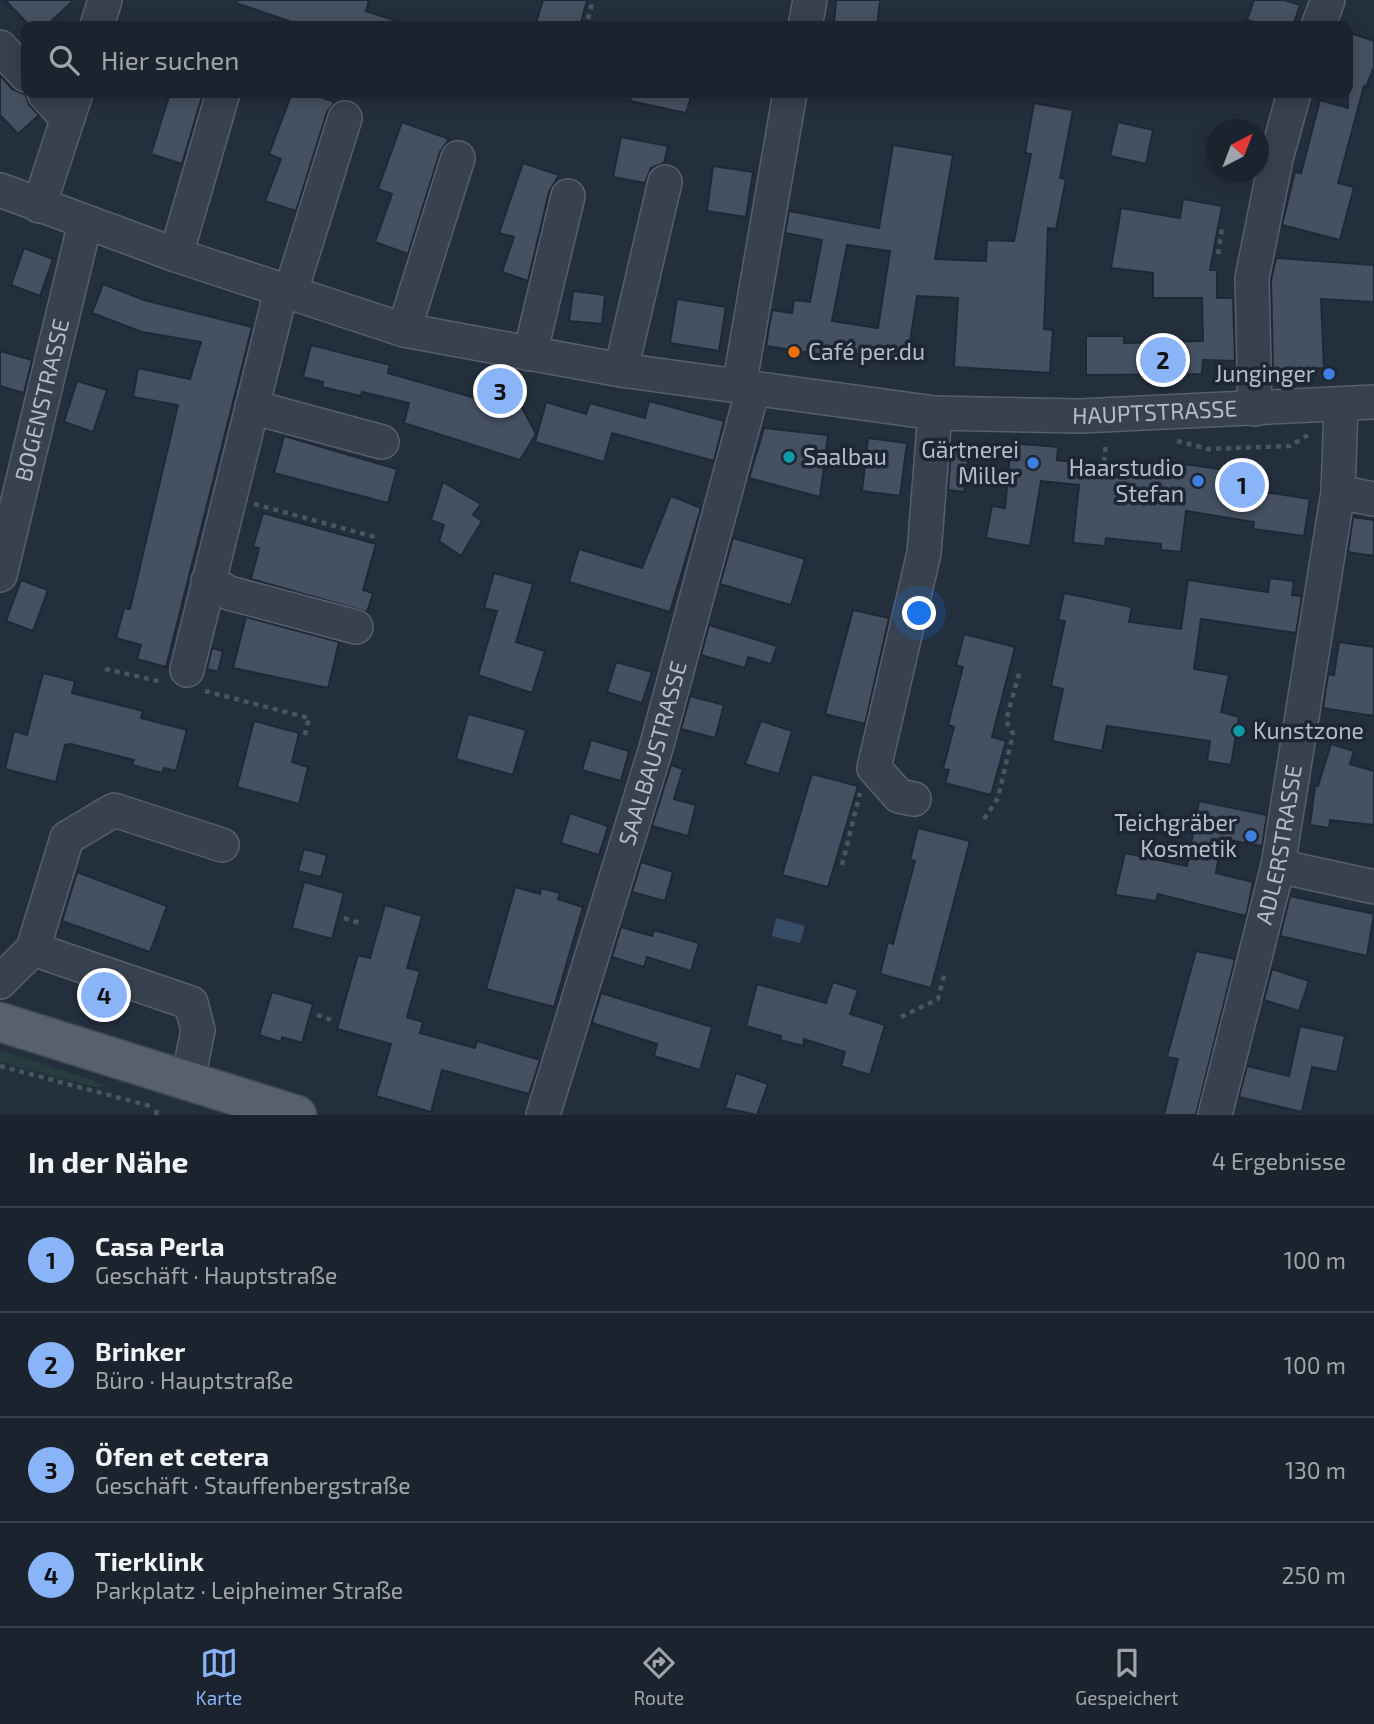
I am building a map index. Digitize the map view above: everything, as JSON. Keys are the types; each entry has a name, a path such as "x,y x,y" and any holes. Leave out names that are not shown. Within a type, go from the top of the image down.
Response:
{"main road":[{"path":"0,1022 297,1115"}],"street":[{"path":"99,21 105,0"},
{"path":"806,21 810,0"},
{"path":"1320,21 1328,0"},
{"path":"0,47 21,70"},
{"path":"176,255 222,98"},
{"name":"SAALBAUSTRASSE","path":"542,1115 656,748 746,388 789,98"},
{"path":"1255,409 1252,278 1276,159 1293,98"},
{"path":"39,206 71,105"},
{"path":"213,647 230,497 252,407 285,292 345,118"},
{"path":"404,330 458,158"},
{"path":"621,370 665,182"},
{"path":"530,354 568,195"},
{"name":"HAUPTSTRASSE","path":"1,197 39,206 176,255 404,330 621,370 935,413 1080,416 1374,402"},
{"name":"BOGENSTRASSE","path":"0,575 85,223"},
{"name":"ADLERSTRASSE","path":"1215,1115 1278,866 1338,492 1341,404"},
{"path":"252,407 382,442"},
{"path":"914,799 899,796 874,768 924,553 935,413"},
{"path":"1338,492 1374,499"},
{"path":"218,587 356,627"},
{"path":"192,679 218,587"},
{"path":"0,982 33,949 67,838 114,810 222,845"},
{"path":"1278,866 1374,887"},
{"path":"33,949 106,978 191,1003 198,1030 188,1080"}],"path":[{"path":"588,19 593,0"},
{"path":"1218,254 1222,228"},
{"path":"1173,440 1208,449 1290,446 1317,429"},
{"path":"230,497 375,537"},
{"path":"105,669 149,680"},
{"path":"984,819 998,798 1013,734 1006,721 1020,670"},
{"path":"192,679 309,718 304,738"},
{"path":"842,865 861,791 874,768"},
{"path":"344,918 359,923"},
{"path":"901,1017 938,999 945,972"},
{"path":"317,1015 331,1020"},
{"path":"0,1066 150,1106"}],"green space":[{"path":"0,1050 110,1086 96,1087 0,1062"}],"water":[{"path":"776,918 805,926 800,943 772,936"}],"building":[{"path":"5,0 74,0 51,21 25,21"},
{"path":"237,0 369,0 366,11 397,21 288,21 236,3"},
{"path":"543,0 587,0 581,21 537,21"},
{"path":"836,0 880,0 878,21 834,21"},
{"path":"1254,0 1284,0 1300,5 1295,21 1247,20"},
{"path":"1353,34 1374,41 1374,67 1366,87 1364,86 1338,183 1354,187 1340,240 1282,225 1295,172 1301,173 1320,100 1348,108 1348,98 1353,98"},
{"path":"0,75 12,89 21,92 21,98 26,98 29,105 39,115 18,134 0,115"},
{"path":"168,98 202,98 182,164 151,154"},
{"path":"290,98 323,98 335,102 327,112 296,211 265,201 281,159 269,154"},
{"path":"630,98 690,98 686,113 630,101"},
{"path":"1034,103 1073,110 1060,178 1066,179 1056,229 1048,228 1044,329 1053,330 1050,373 954,367 958,298 917,296 907,362 844,352 843,358 766,346 772,310 792,313 794,300 810,302 822,240 785,233 789,211 879,228 893,145 953,155 935,259 986,261 987,240 1014,241 1031,154 1025,153","holes":["847,245 890,251 878,328 832,321"]},
{"path":"402,122 449,139 440,152 408,254 375,242 392,194 378,189"},
{"path":"1118,122 1153,130 1146,164 1110,156"},
{"path":"621,137 668,146 664,163 651,168 645,183 613,177"},
{"path":"523,163 559,175 549,192 528,281 502,272 514,237 499,233"},
{"path":"713,166 753,172 746,217 707,211"},
{"path":"1183,199 1222,206 1210,270 1217,270 1217,298 1233,298 1235,361 1203,360 1202,374 1086,375 1086,336 1124,336 1124,343 1203,341 1202,298 1153,298 1153,273 1111,268 1121,208 1180,218"},
{"path":"24,248 53,259 40,296 11,285"},
{"path":"1276,258 1374,265 1374,302 1321,299 1324,368 1273,370 1271,280"},
{"path":"103,284 144,300 252,327 166,667 137,659 141,645 116,638 124,608 130,609 178,405 133,397 138,368 190,379 201,342 142,332 92,313"},
{"path":"573,291 605,295 602,324 569,321"},
{"path":"677,299 726,307 719,351 670,343"},
{"path":"311,345 390,365 388,373 475,398 496,380 509,383 536,434 520,460 404,423 409,403 362,392 361,396 322,387 323,382 303,377"},
{"path":"0,351 32,360 24,393 0,386"},
{"path":"77,381 107,390 93,432 64,422"},
{"path":"649,401 724,421 714,461 612,433 604,462 535,442 546,402 586,414 590,403 645,418"},
{"name":"Saalbau","path":"764,428 828,435 820,497 749,478"},
{"path":"284,436 397,469 388,503 274,473"},
{"path":"868,438 907,443 900,496 862,491"},
{"path":"1011,443 1058,447 1057,460 1183,474 1184,464 1261,475 1258,491 1310,499 1304,536 1253,529 1254,522 1186,511 1181,552 1161,550 1161,544 1106,538 1105,546 1073,543 1079,485 1041,481 1030,546 986,538 992,506 1005,508"},
{"path":"951,450 969,451 964,492 948,490"},
{"path":"443,482 481,504 473,515 482,521 461,556 439,541 444,525 431,520"},
{"path":"671,496 701,508 670,612 569,582 579,549 642,568"},
{"path":"263,513 376,544 363,590 373,593 367,612 251,579 259,548 253,547"},
{"path":"1353,517 1374,520 1374,556 1348,552"},
{"path":"733,538 805,559 791,605 720,584"},
{"path":"494,573 533,584 516,642 545,651 532,693 478,675 497,611 484,608"},
{"path":"1270,578 1294,581 1292,595 1302,596 1296,633 1201,619 1194,669 1229,675 1221,712 1239,717 1231,765 1207,761 1210,741 1107,726 1102,751 1052,741 1063,689 1051,686 1065,621 1058,620 1064,593 1132,607 1129,622 1181,629 1188,580 1268,592"},
{"path":"21,580 48,590 33,631 6,621"},
{"path":"853,610 889,618 865,724 825,714"},
{"path":"246,617 339,642 328,688 233,668"},
{"path":"709,625 777,646 771,664 748,657 745,668 701,655"},
{"path":"964,634 1015,647 992,737 1006,741 991,795 945,783 949,770 943,769 954,727 948,725 963,667 956,665"},
{"path":"1339,642 1374,647 1374,716 1323,708 1328,674 1334,675"},
{"path":"212,648 223,651 218,672 207,669"},
{"path":"616,662 652,672 642,703 607,692"},
{"path":"43,673 75,681 72,693 143,711 141,718 187,730 176,771 164,768 162,773 132,765 134,760 71,744 65,745 56,782 5,769 14,731 27,735"},
{"path":"690,696 724,705 715,738 681,729"},
{"path":"468,714 526,730 513,775 456,759"},
{"path":"254,721 299,733 292,762 308,767 299,804 237,787"},
{"path":"761,721 792,731 779,774 745,764"},
{"path":"591,740 629,751 621,781 582,770"},
{"path":"1331,744 1354,751 1350,764 1374,771 1374,825 1330,820 1329,828 1310,825 1315,786 1318,786"},
{"path":"671,765 683,769 674,799 696,805 688,836 652,826"},
{"path":"812,774 858,786 828,887 782,875"},
{"path":"1199,801 1267,815 1262,846 1222,839 1216,873 1253,882 1246,916 1158,894 1156,901 1115,895 1125,853 1187,866"},
{"path":"570,813 608,826 599,855 561,843"},
{"path":"918,828 970,841 931,988 880,974 888,942 893,944 915,861 910,860"},
{"path":"304,849 327,855 321,877 298,871"},
{"path":"641,862 673,872 665,901 632,892"},
{"path":"77,872 167,906 150,952 62,921"},
{"path":"304,882 344,893 332,939 292,928"},
{"path":"515,887 540,894 541,888 560,893 558,899 583,907 554,1007 486,989"},
{"path":"1290,896 1374,914 1367,956 1280,936"},
{"path":"385,905 422,916 407,968 420,971 407,1017 423,1022 420,1033 475,1048 477,1041 540,1060 529,1094 442,1070 431,1112 376,1096 391,1044 337,1029 358,955 370,958"},
{"path":"621,927 652,936 654,930 699,943 691,971 647,957 644,967 612,957"},
{"path":"1196,951 1235,959 1196,1115 1164,1115 1178,1059 1167,1057"},
{"path":"1272,969 1309,981 1299,1011 1264,1000"},
{"path":"833,982 858,990 850,1014 885,1025 870,1075 841,1066 845,1052 804,1039 803,1046 780,1040 781,1036 746,1026 757,984 826,1003"},
{"path":"272,992 313,1004 302,1043 282,1037 281,1042 259,1035"},
{"path":"601,993 712,1027 700,1070 654,1056 657,1044 592,1023"},
{"path":"1300,1026 1345,1036 1337,1072 1312,1067 1302,1112 1239,1097 1247,1066 1289,1076"},
{"path":"736,1073 768,1084 757,1115 725,1108"}],"place":[{"name":"Café per.du","path":"794,352"},
{"name":"Brinker","path":"1163,360"},
{"name":"Junginger","path":"1329,374"},
{"name":"Öfen et cetera","path":"500,391"},
{"name":"Saalbau","path":"789,457"},
{"name":"Gärtnerei Miller","path":"1033,463"},
{"name":"Haarstudio Stefan","path":"1198,481"},
{"name":"Casa Perla","path":"1242,485"},
{"name":"Kunstzone","path":"1239,731"},
{"name":"Teichgräber Kosmetik","path":"1251,836"},
{"name":"Tierklink","path":"104,995"}]}
